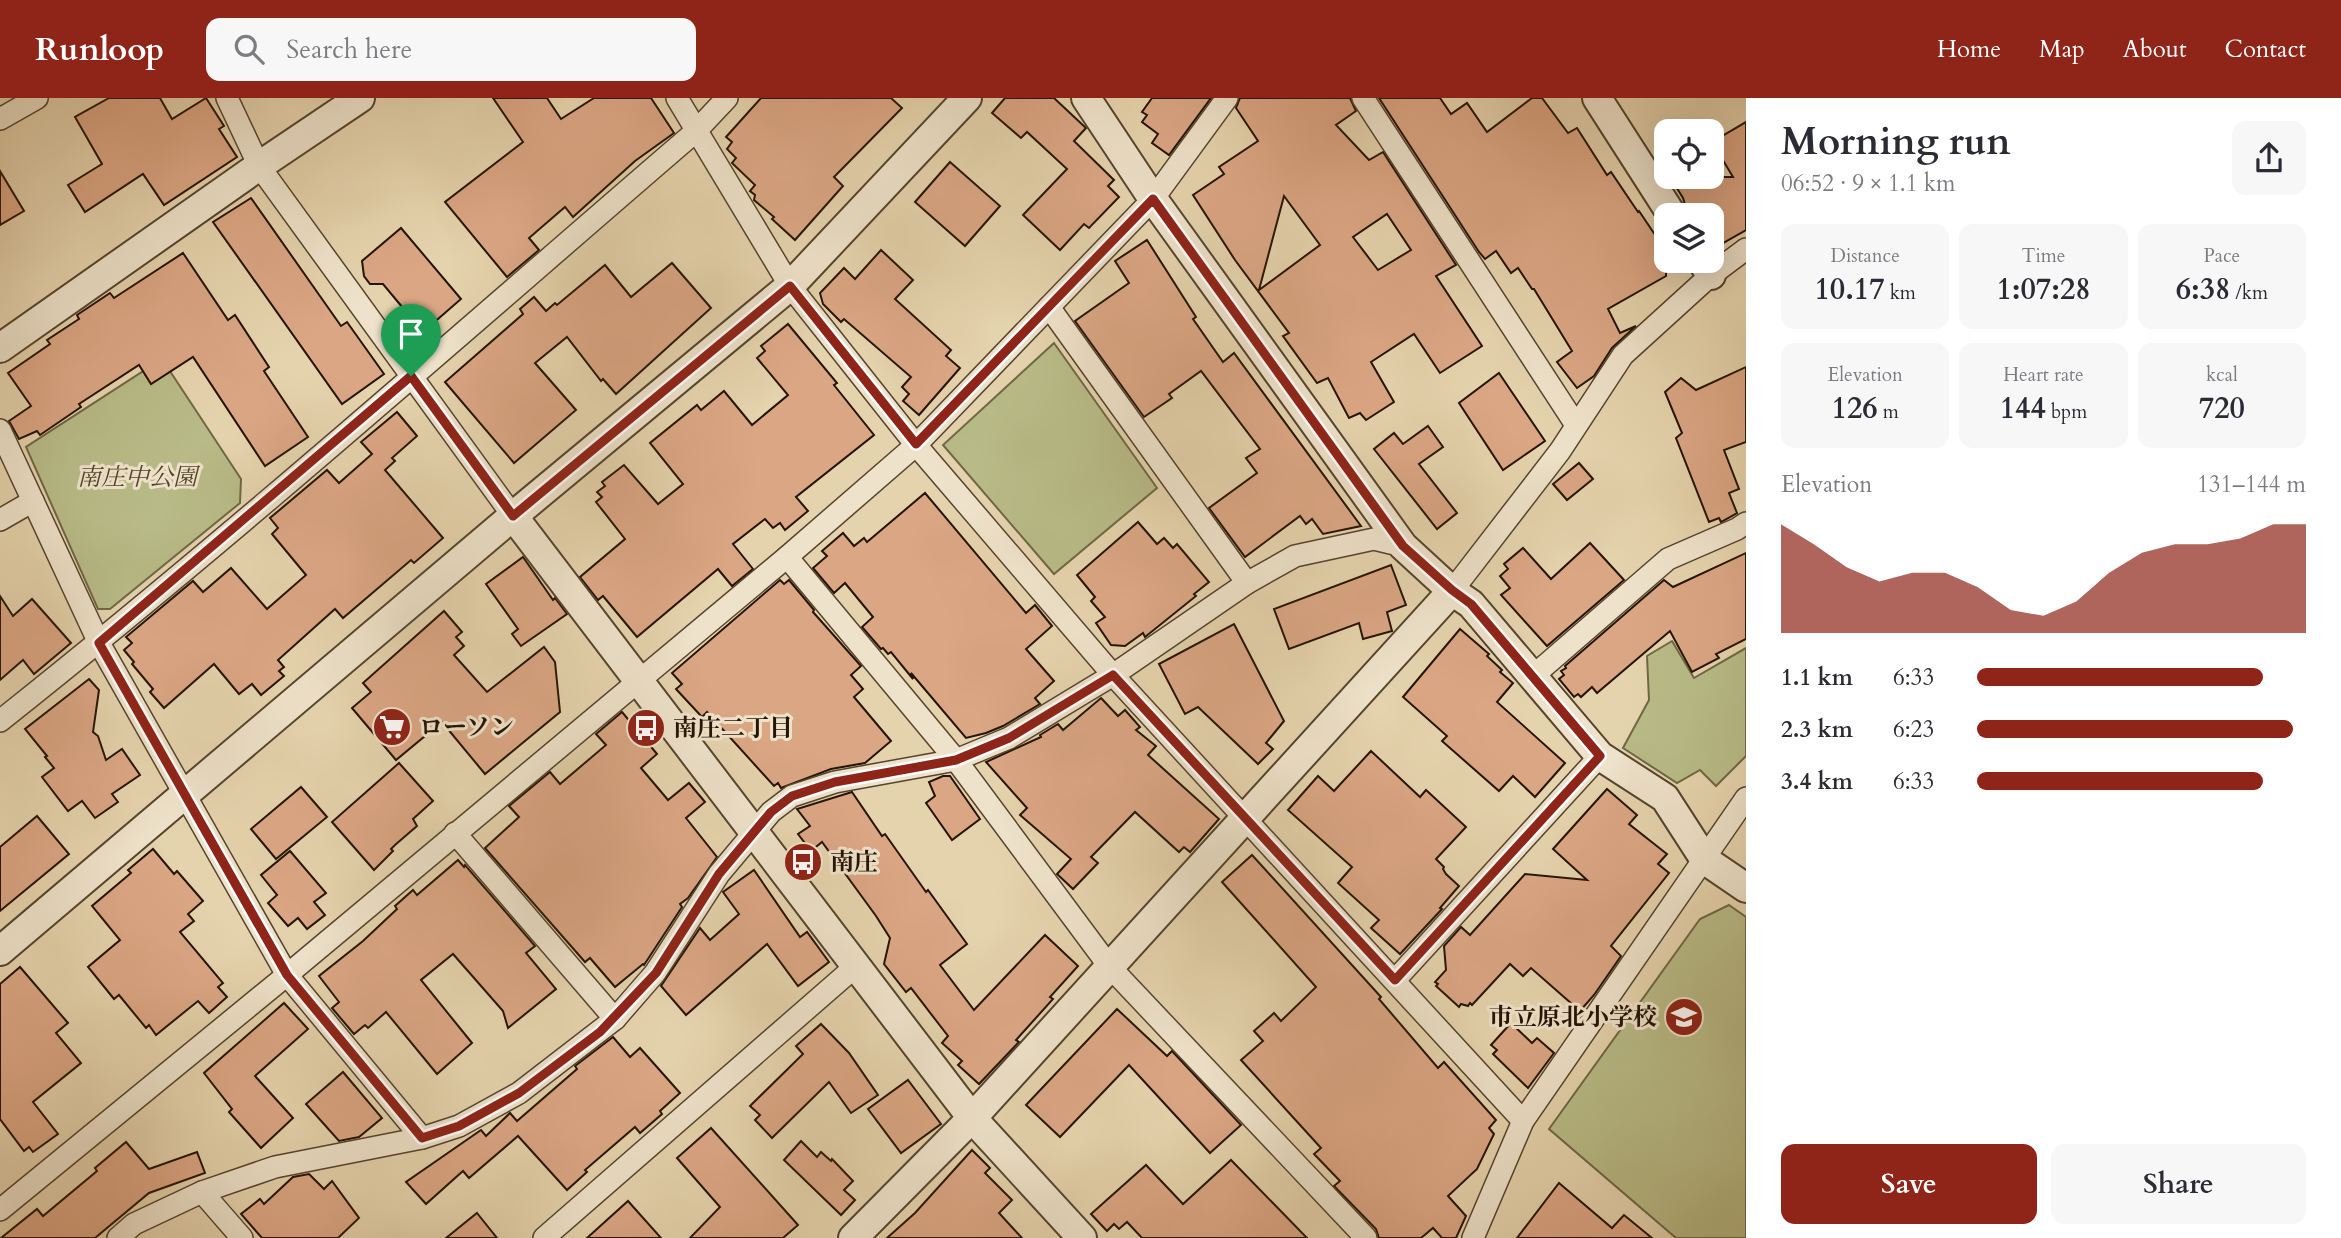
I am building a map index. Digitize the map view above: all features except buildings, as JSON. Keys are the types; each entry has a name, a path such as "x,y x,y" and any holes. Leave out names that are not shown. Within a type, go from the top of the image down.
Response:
{"street":[{"path":"0,119 37,98"},
{"path":"227,98 259,166 513,516 972,1118 1083,1238"},
{"path":"0,348 360,98"},
{"path":"677,98 790,286 916,444 1113,675 1523,1121"},
{"path":"0,721 99,643 411,376 695,132 727,98"},
{"path":"0,951 513,516 790,286 967,98"},
{"path":"1086,98 1153,199 1403,546 1471,604 1600,756 1665,798 1705,860 1746,888"},
{"path":"0,1210 287,975 787,556 916,444 1153,199 1227,98"},
{"path":"1363,98 1576,425"},
{"path":"1597,98 1664,203"},
{"path":"1724,259 1746,249"},
{"path":"853,1238 972,1118 1452,590 1560,451 1623,355 1701,273"},
{"path":"1049,307 1247,583"},
{"path":"0,430 99,643 183,796 287,975 422,1138"},
{"path":"0,520 33,501"},
{"path":"1533,676 1668,559 1746,523"},
{"path":"118,1238 134,1224 202,1192 275,1167 422,1138 459,1126 519,1093 615,1018 656,973 719,874 771,812 792,796 835,782 956,760 1009,738 1113,675 1247,583 1295,556 1374,539 1403,546"},
{"path":"787,556 956,760 1109,966 1366,1238"},
{"path":"1395,980 1600,756"},
{"path":"1474,1238 1523,1121 1746,798"},
{"path":"455,833 615,1018"},
{"path":"544,1238 856,966"},
{"path":"202,1192 242,1238"}],"green space":[{"path":"1054,343 1157,488 1054,574 943,445"},
{"name":"南庄中公園","path":"162,359 241,479 240,503 110,609 98,609 26,447"},
{"path":"1672,641 1694,678 1746,648 1746,756 1716,786 1700,770 1677,783 1623,748 1649,700 1647,656"},
{"name":"市立原北小学校","path":"1729,905 1746,917 1746,1238 1676,1238 1549,1129 1700,919"}],"place":[{"name":"ローソン","path":"392,727"},
{"name":"南庄二丁目","path":"646,728"},
{"name":"南庄","path":"803,862"},
{"name":"市立原北小学校","path":"1684,1017"}],"route":[{"path":"1153,199 1403,546 1471,604 1600,756 1395,980 1113,675 1009,738 956,760 835,782 792,796 771,812 719,874 656,973 600,1032 519,1093 459,1126 422,1138 287,975 183,796 99,643 411,376 513,516 790,286 916,444 1153,199"}]}
